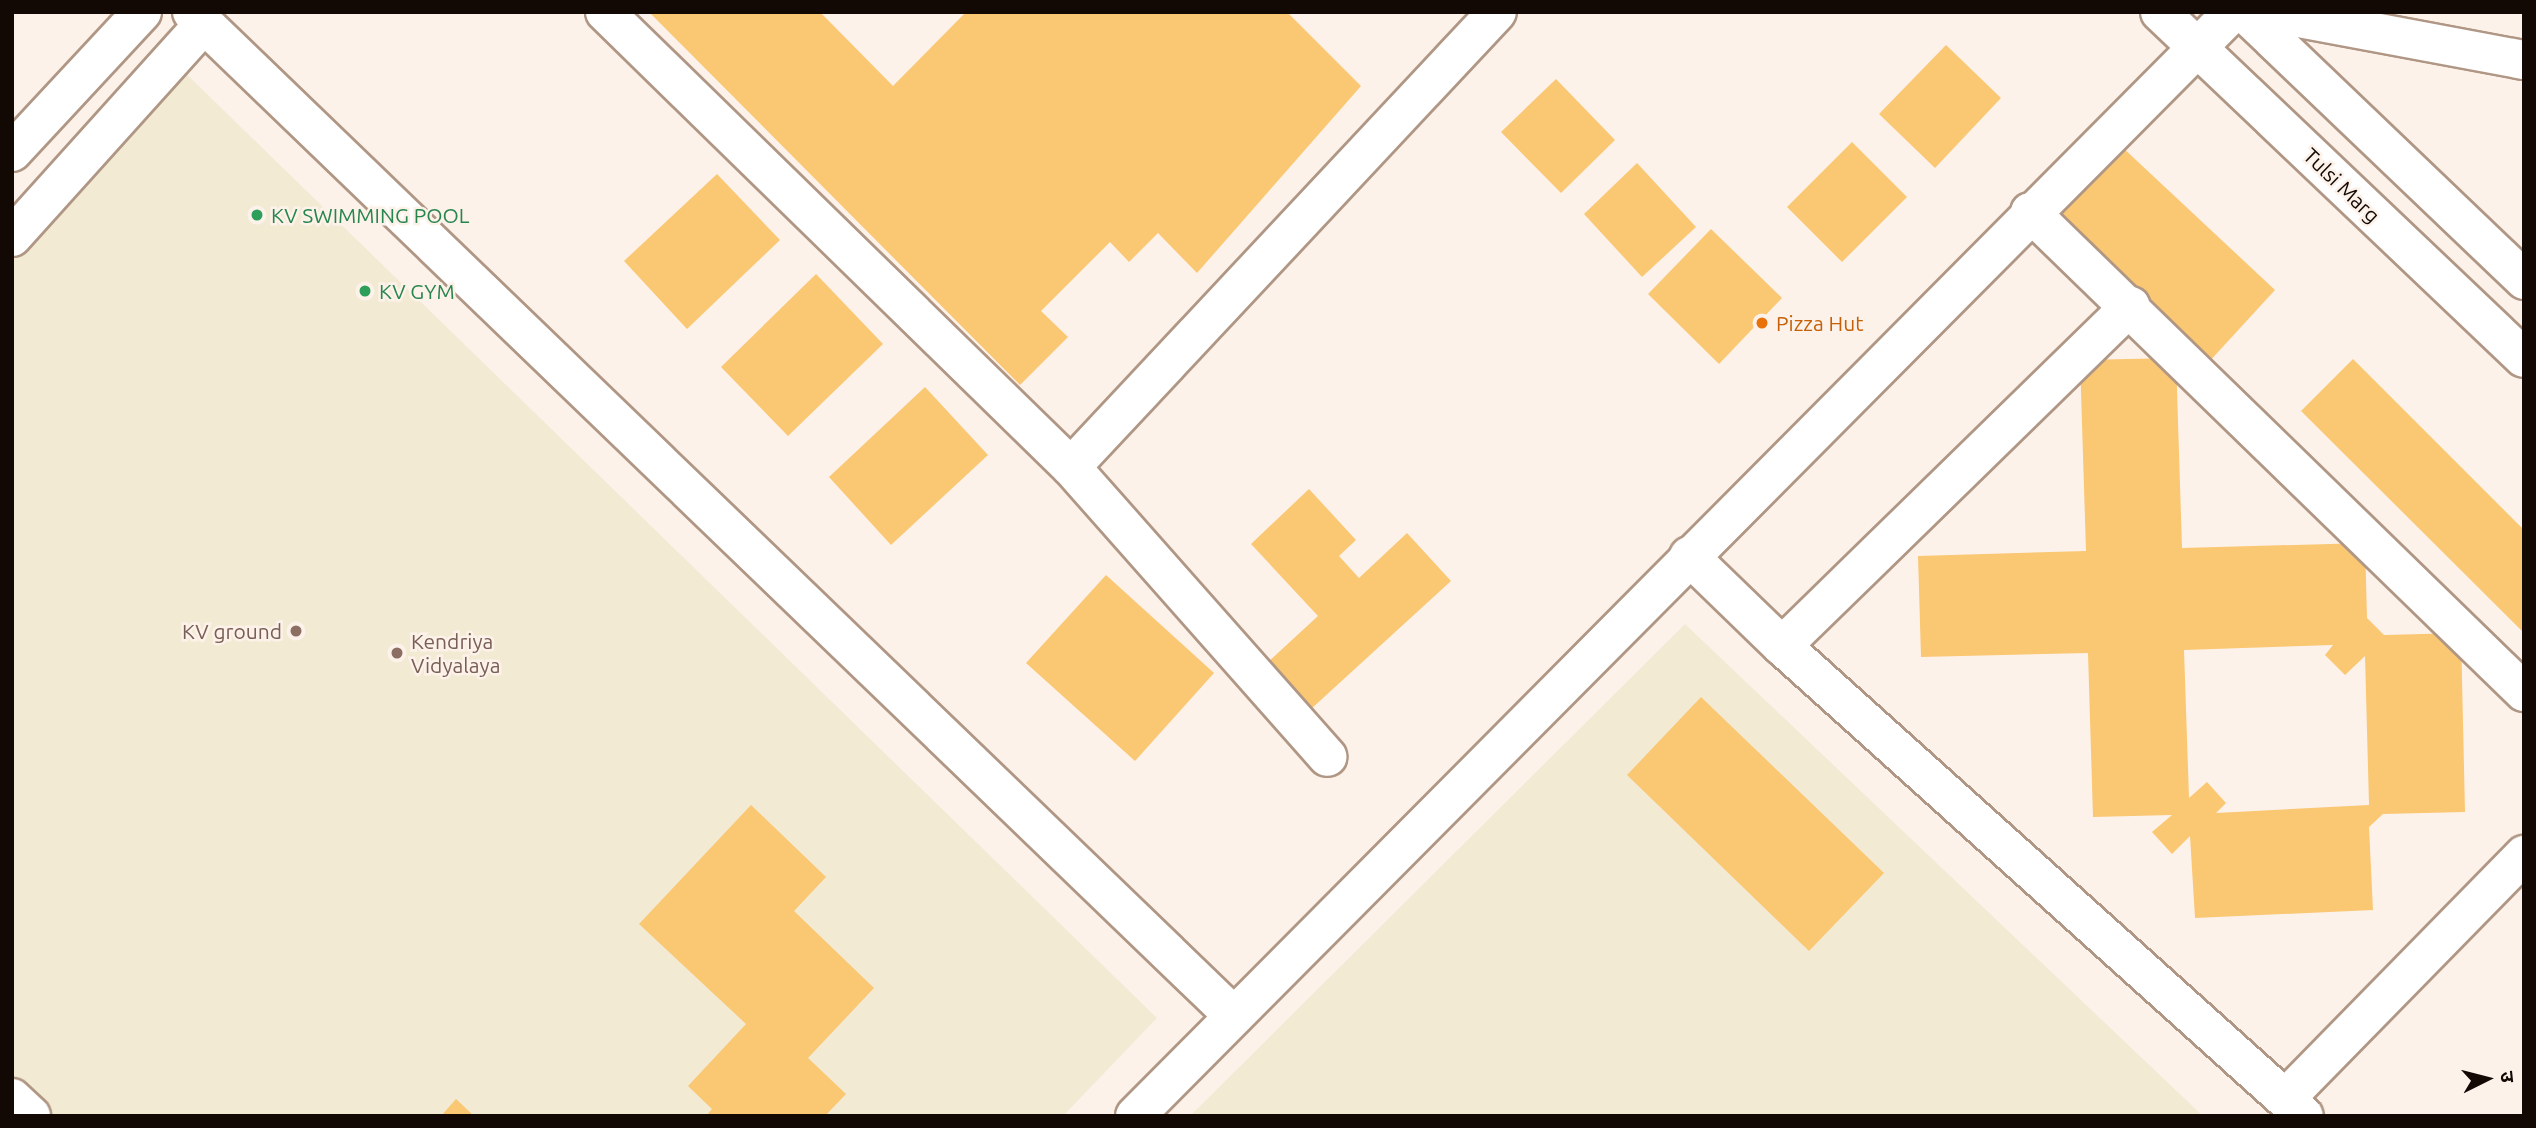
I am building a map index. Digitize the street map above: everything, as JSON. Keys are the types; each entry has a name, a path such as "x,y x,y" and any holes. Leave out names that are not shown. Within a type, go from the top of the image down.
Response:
{"street":[{"path":"12,152 142,12"},
{"path":"605,12 1071,467 1328,757"},
{"path":"1071,467 1497,12"},
{"name":"Tulsi Marg","path":"2160,12 2524,358"},
{"path":"1135,1116 2030,212 2233,12"},
{"path":"2244,12 2524,280"},
{"path":"2267,12 2524,60"},
{"path":"12,237 198,18 1234,1016"},
{"path":"2030,212 2130,306 2524,692"},
{"path":"1782,646 2130,306"},
{"path":"1689,556 1782,646 2296,1107 2524,855"},
{"path":"12,1098 31,1116"}],"shaded area":[{"name":"Kendriya Vidyalaya","path":"171,59 1157,1018 1063,1116 12,1116 12,224"},
{"path":"1685,624 2203,1116 1190,1116"}],"building":[{"path":"820,12 893,86 966,12 1287,12 1361,86 1197,273 1158,233 1129,262 1110,242 1041,311 1068,337 1020,385 651,14"},
{"path":"1946,45 2001,98 1935,168 1879,114"},
{"path":"1556,79 1615,140 1561,193 1501,132"},
{"path":"1852,142 1907,197 1842,262 1787,207"},
{"path":"2121,146 2275,290 2207,364 2052,220"},
{"path":"1637,163 1696,227 1642,277 1584,214"},
{"path":"717,174 780,240 687,329 624,261"},
{"path":"1711,229 1782,298 1719,364 1648,294"},
{"path":"816,274 883,344 788,436 721,367"},
{"path":"2176,358 2182,548 2365,543 2367,618 2384,635 2461,633 2465,812 2383,814 2369,827 2373,910 2195,918 2190,836 2172,854 2152,832 2172,815 2093,817 2088,653 1921,657 1918,556 2086,551 2080,360","holes":["2333,645 2325,655 2345,675 2365,656 2369,805 2216,813 2226,803 2207,782 2189,798 2184,650"]},
{"path":"2353,359 2524,530 2524,633 2301,411"},
{"path":"925,387 988,455 891,545 829,477"},
{"path":"1309,489 1356,540 1339,556 1359,578 1407,533 1451,581 1311,709 1268,662 1318,616 1251,544"},
{"path":"1106,575 1214,673 1135,761 1026,663"},
{"path":"1701,697 1884,873 1809,951 1627,775"},
{"path":"751,805 826,877 794,911 874,988 808,1058 846,1094 825,1116 706,1116 712,1109 688,1086 746,1024 639,924"},
{"path":"456,1099 474,1116 441,1116"}],"place":[{"name":"KV SWIMMING POOL","path":"257,215"},
{"name":"KV GYM","path":"365,291"},
{"name":"Pizza Hut","path":"1762,323"},
{"name":"KV ground","path":"296,631"},
{"name":"Kendriya Vidyalaya","path":"397,653"}]}
